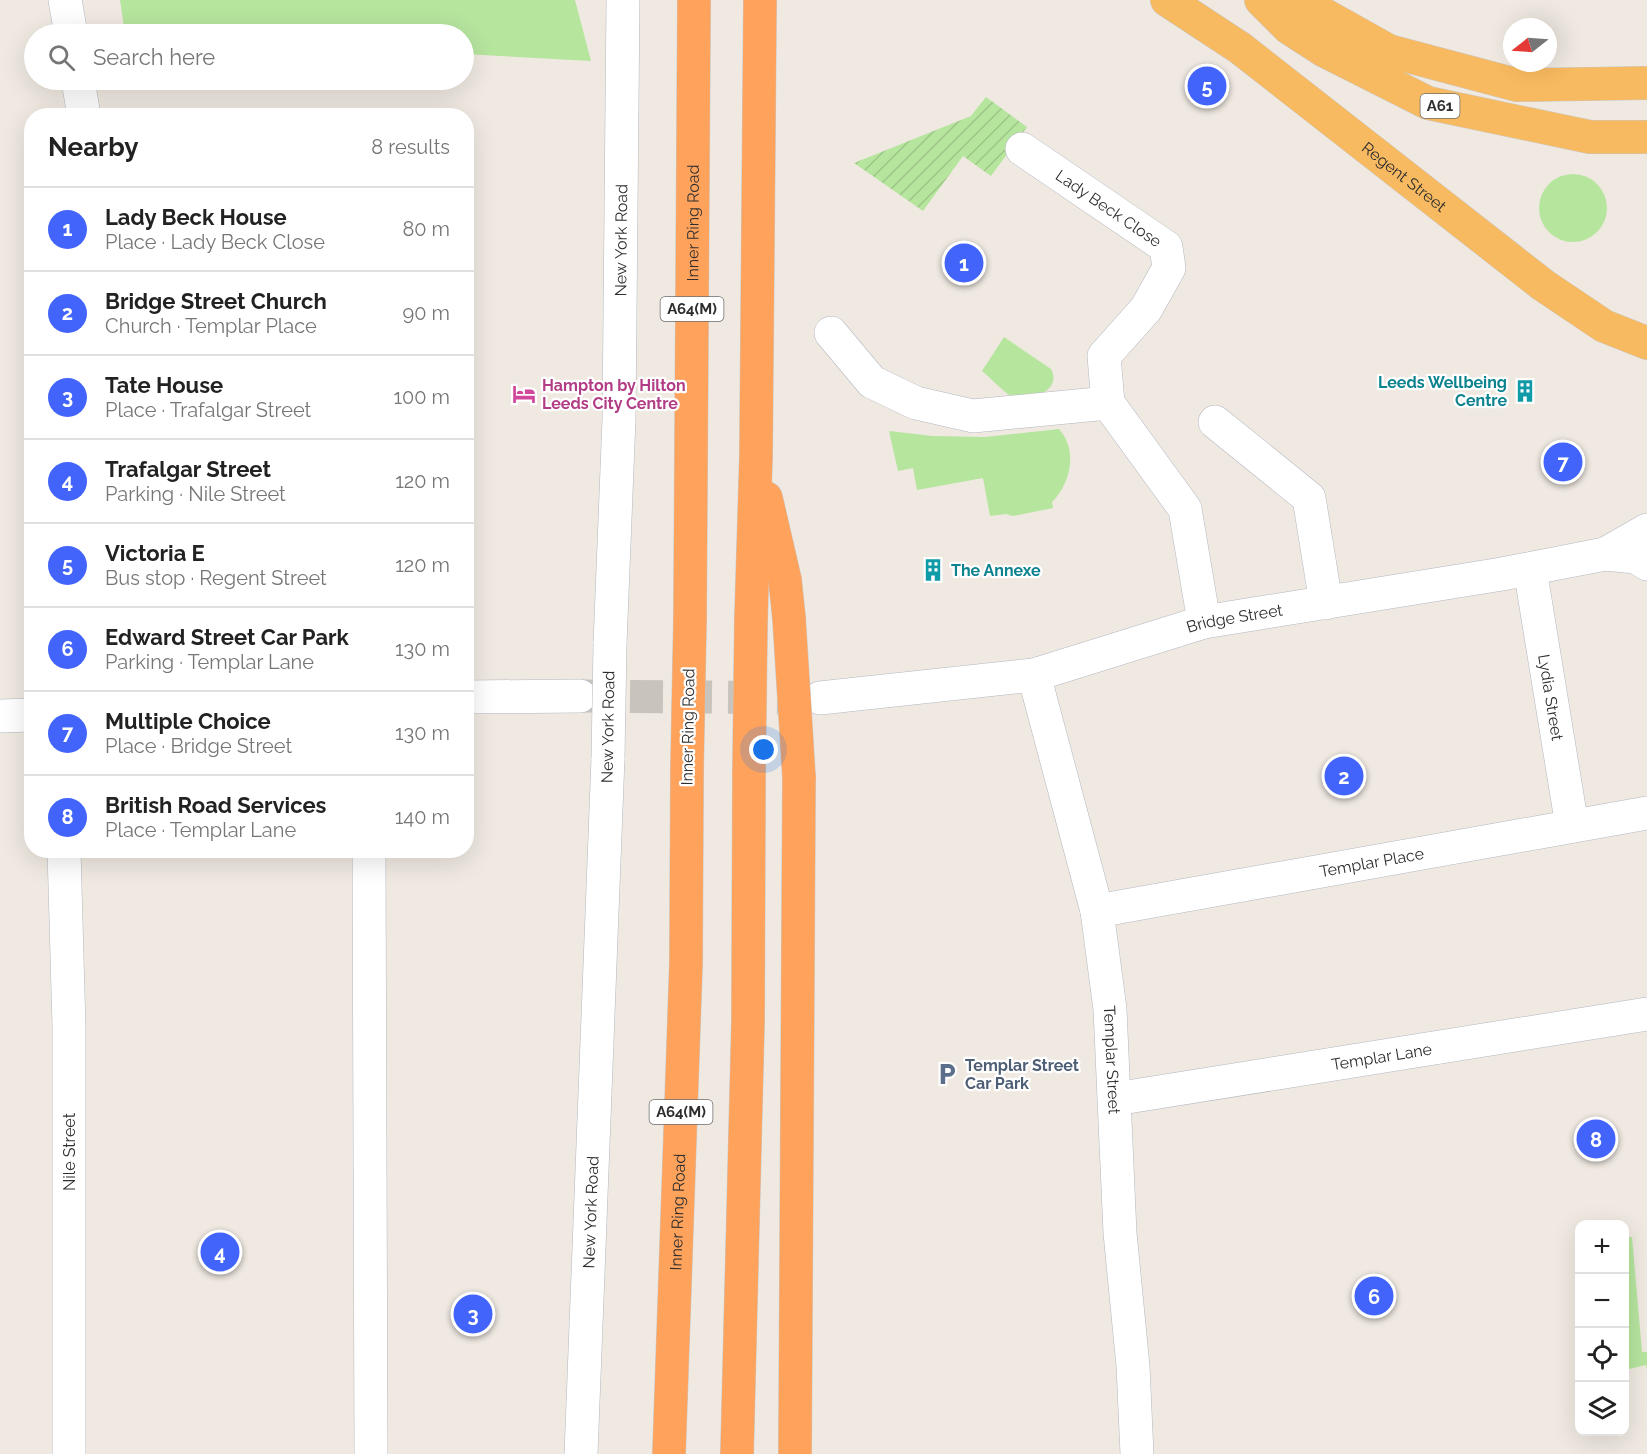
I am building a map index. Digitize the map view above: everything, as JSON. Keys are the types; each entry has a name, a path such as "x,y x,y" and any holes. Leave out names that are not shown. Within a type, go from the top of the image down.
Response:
{"highway":[{"name":"Inner Ring Road","path":"669,1454 686,963 694,0"},
{"path":"737,1454 748,1021 749,773 756,455 760,0"},
{"name":"Regent Street","path":"1167,0 1240,48 1543,285 1604,326 1647,343"},
{"name":"A61","path":"1261,0 1289,28 1323,50 1428,104 1590,137 1647,137"},
{"name":"A61","path":"1298,0 1389,51 1517,85 1647,83"},
{"path":"756,455 785,580 799,777 795,1454"}],"street":[{"path":"65,0 69,24"},
{"name":"New York Road","path":"581,1454 619,419 623,0"},
{"path":"80,90 83,108"},
{"name":"Lady Beck Close","path":"1022,149 1166,247 1169,268 1146,309 1104,356 1108,403"},
{"path":"831,333 872,382 916,403 973,416 1108,403 1185,509 1204,622"},
{"path":"1215,422 1309,498 1326,603"},
{"name":"Bridge Street","path":"820,698 1034,675 1204,622 1530,569 1605,554 1647,530"},
{"path":"1605,554 1636,557 1647,564"},
{"name":"Lydia Street","path":"1530,569 1572,826"},
{"name":"Templar Street","path":"1034,675 1097,912 1110,1009 1120,1233 1133,1366 1137,1454"},
{"path":"474,697 580,696"},
{"path":"0,716 24,715"},
{"name":"Templar Place","path":"1097,912 1647,813"},
{"name":"Nile Street","path":"64,858 69,1027 69,1454"},
{"path":"369,858 371,1454"},
{"name":"Templar Lane","path":"1115,1099 1647,1014"}],"green space":[{"path":"120,0 575,0 591,61 474,55 474,24 124,24"},
{"path":"986,97 1027,127 991,176 963,156 923,211 854,163 971,116"},
{"path":"1566,174 1580,174 1592,179 1602,189 1607,208 1602,227 1592,237 1580,242 1566,242 1554,237 1544,227 1539,215 1539,201 1544,189 1554,179"},
{"path":"1004,337 1051,369 1052,384 1042,394 1026,398 1011,396 982,371"},
{"path":"1059,429 1069,447 1070,466 1064,486 1052,502 1053,508 1013,516 1006,514 990,516 983,478 917,490 913,468 898,471 889,431 932,436 985,437"},
{"path":"1629,1237 1632,1237 1642,1352 1647,1352 1647,1370 1646,1365 1629,1369"}],"tunnel":[{"path":"581,696 820,698"}],"place":[{"name":"Victoria E","path":"1207,86"},
{"name":"Lady Beck House","path":"964,263"},
{"name":"Leeds Wellbeing Centre","path":"1525,391"},
{"name":"Hampton by Hilton Leeds City Centre","path":"524,394"},
{"name":"Multiple Choice","path":"1563,462"},
{"name":"The Annexe","path":"933,570"},
{"name":"Bridge Street Church","path":"1344,776"},
{"name":"Templar Street Car Park","path":"947,1074"},
{"name":"British Road Services","path":"1596,1139"},
{"name":"Trafalgar Street","path":"220,1252"},
{"name":"Edward Street Car Park","path":"1374,1296"},
{"name":"Tate House","path":"473,1314"}]}
